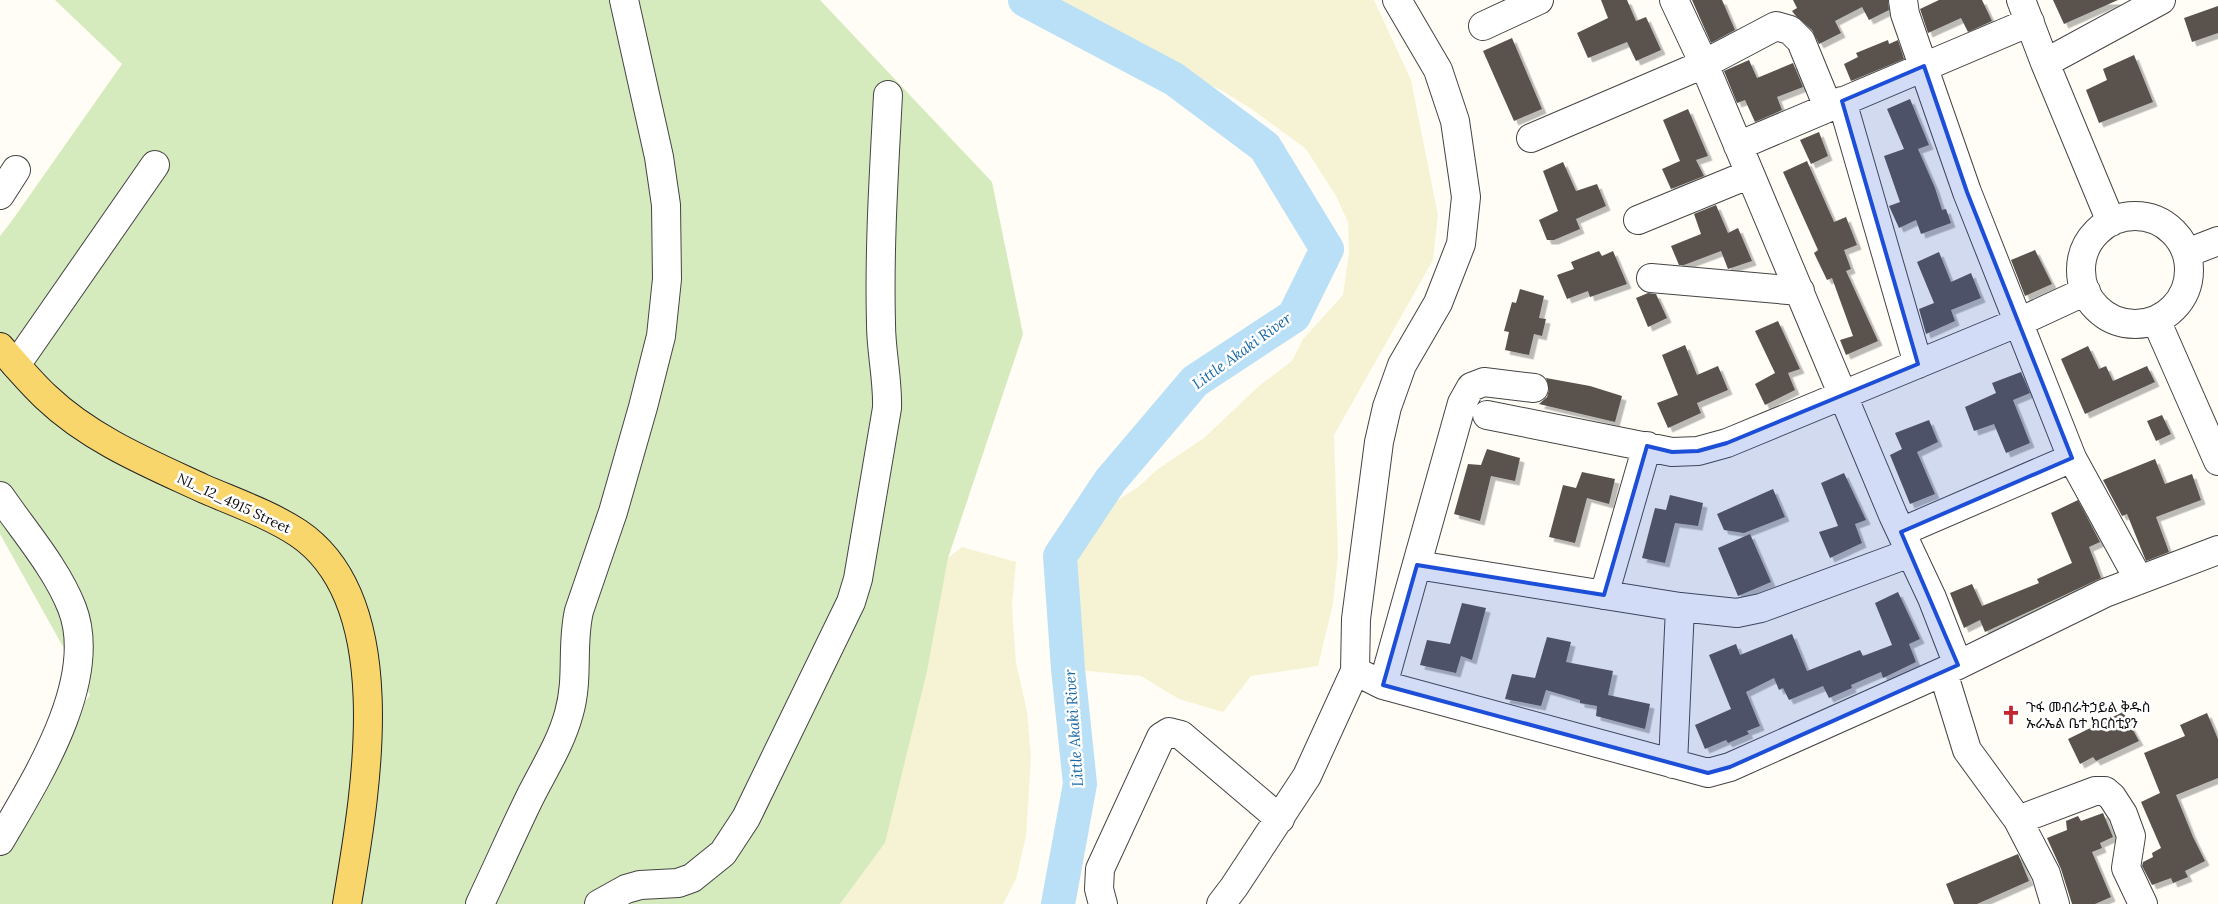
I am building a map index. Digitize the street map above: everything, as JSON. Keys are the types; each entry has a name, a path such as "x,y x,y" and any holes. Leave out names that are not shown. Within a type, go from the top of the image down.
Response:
{"main road":[{"name":"NL_12_4915 Street","path":"5,358 42,406 65,424 110,454 280,534 292,542 320,570 334,590 353,649 358,685 358,720 347,836 336,904"},
{"name":"NL_12_4915 Street","path":"5,358 46,397 95,434 143,460 299,534 328,562 341,581 353,610 363,647 368,718 358,833 347,904"}],"street":[{"path":"480,904 530,796 559,742 569,714 576,671 575,628 579,611 613,512 661,336 667,279 666,205 659,157 624,0"},
{"path":"1220,904 1234,887 1307,776 1355,671 1356,619 1379,442 1387,407 1402,365 1438,303 1461,244 1466,197 1455,121 1438,70 1397,0"},
{"path":"1483,26 1539,0"},
{"path":"1674,0 1704,64 1906,542 1932,598 1950,669 1967,750 2018,820 2046,874 2055,904"},
{"path":"1902,0 1905,14 1967,192 2072,458 2139,580"},
{"path":"2045,63 2154,2"},
{"path":"1738,146 1924,66 2026,11 2045,63 2111,222"},
{"path":"1531,138 1704,64 1776,26 1790,30 1801,41 1835,104 1918,364"},
{"path":"599,904 626,889 640,895 692,878 724,853 746,818 851,602 858,579 887,408 888,387 881,327 880,241 888,95"},
{"path":"5,358 155,165"},
{"path":"0,194 16,170"},
{"path":"1638,220 1750,174"},
{"path":"2128,216 2147,217 2164,224 2178,236 2186,253 2189,272 2185,292 2173,309 2156,320 2136,325 2115,321 2097,309 2086,291 2082,272 2085,252 2095,234 2111,222 2128,216"},
{"path":"2186,253 2218,241"},
{"path":"1651,278 1800,291"},
{"path":"1487,415 1672,452 1698,452 1727,443 1918,364 2019,322 2086,291"},
{"path":"2156,320 2218,461"},
{"path":"1383,685 1462,403 1471,387 1484,382 1534,388"},
{"path":"1604,595 1647,446"},
{"path":"1417,565 1680,607 1738,614 1761,608 1906,542 2072,458"},
{"path":"0,496 60,583 72,607 79,637 72,688 65,717 43,767 0,841"},
{"path":"1355,671 1383,685 1708,772 1730,767 1950,669 2105,593 2218,550"},
{"path":"1673,764 1680,607"},
{"path":"1103,904 1099,889 1100,869 1161,737 1169,732 1181,735 1280,819"},
{"path":"2018,820 2095,791 2105,791 2112,796 2123,814 2131,836 2126,868 2143,904"}],"highlighted area":[{"path":"1924,66 1967,192 2072,458 1901,532 1958,665 1730,767 1708,773 1383,685 1417,565 1604,595 1647,446 1672,452 1698,451 1727,443 1918,364 1842,101"}],"shaded area":[{"path":"1044,0 1374,0 1411,80 1438,215 1433,260 1334,435 1338,556 1333,604 1318,666 1251,676 1223,712 1179,699 1141,676 1077,670 1070,651 1065,586 1067,558 1106,508 1138,487 1158,469 1204,438 1259,386 1292,361 1303,339 1343,295 1349,253 1348,222 1336,196 1306,149 1253,110 1221,90 1169,69 1147,53 1074,19"},
{"path":"962,547 1016,562 1012,606 1016,663 1027,711 1031,758 1026,836 1016,879 1003,904 840,904 885,843 948,558"}],"green space":[{"path":"55,0 820,0 992,182 1023,334 948,558 927,671 885,843 840,904 0,904 0,819 90,695 0,534 0,236 122,64"}],"building":[{"path":"1601,0 1627,0 1636,21 1646,17 1661,50 1636,61 1627,42 1588,58 1577,33 1608,18"},
{"path":"1692,0 1722,0 1735,30 1711,43"},
{"path":"1793,0 1888,0 1889,10 1869,20 1862,7 1835,21 1841,33 1819,44 1812,30 1792,11 1797,8"},
{"path":"1939,0 1982,0 1992,21 1968,32 1961,18 1928,33 1920,9"},
{"path":"2053,0 2118,0 2064,24"},
{"path":"2218,6 2218,33 2192,42 2184,18"},
{"path":"1512,38 1542,109 1514,121 1483,51"},
{"path":"1888,40 1889,44 1898,40 1904,59 1851,81 1844,64 1858,57 1856,53"},
{"path":"2134,55 2153,102 2099,123 2086,90 2107,80 2103,69"},
{"path":"1749,60 1757,78 1793,63 1803,87 1777,97 1782,110 1755,122 1745,100 1737,103 1724,71"},
{"path":"1910,99 1929,145 1918,149 1935,188 1942,210 1946,209 1951,223 1921,234 1916,220 1899,228 1889,206 1900,202 1884,156 1904,149 1887,109"},
{"path":"1688,109 1708,156 1696,160 1704,176 1671,189 1662,169 1680,161 1663,120"},
{"path":"1819,132 1828,156 1811,164 1800,140"},
{"path":"1807,161 1834,222 1846,217 1857,245 1844,250 1851,269 1846,271 1878,341 1846,355 1840,340 1853,336 1832,278 1827,280 1814,253 1818,250 1783,172"},
{"path":"1563,162 1576,191 1597,184 1606,206 1576,219 1580,229 1554,240 1547,240 1539,220 1558,211 1543,171"},
{"path":"1716,205 1728,233 1738,228 1752,261 1728,269 1721,251 1684,265 1679,265 1671,246 1701,234 1694,214"},
{"path":"2035,250 2052,284 2025,296 2011,260"},
{"path":"1599,251 1602,256 1613,251 1627,284 1590,297 1588,291 1567,299 1557,275 1574,269 1571,262"},
{"path":"1939,252 1951,282 1971,273 1981,298 1951,310 1955,321 1926,334 1919,309 1934,303 1917,262"},
{"path":"1520,289 1544,296 1539,318 1546,319 1542,336 1534,334 1529,355 1505,350 1509,332 1504,331 1512,302 1516,303"},
{"path":"1648,293 1656,294 1667,318 1648,327 1636,298"},
{"path":"1778,321 1800,369 1788,373 1795,390 1765,405 1755,384 1775,373 1755,331"},
{"path":"1685,345 1697,375 1718,366 1728,390 1697,403 1701,413 1668,428 1657,403 1678,395 1662,355"},
{"path":"2088,346 2099,369 2106,366 2113,381 2147,366 2155,382 2085,414 2061,359"},
{"path":"2021,372 2030,393 2013,400 2030,443 2006,453 1994,424 1974,431 1965,407 1996,393 1992,383"},
{"path":"1546,378 1590,386 1622,396 1615,422 1539,404 1547,397 1549,390"},
{"path":"2162,415 2171,434 2156,441 2147,421"},
{"path":"1929,420 1938,442 1917,452 1935,494 1910,504 1890,455 1902,449 1895,433"},
{"path":"1487,449 1520,458 1515,481 1491,476 1480,521 1454,514 1468,464 1481,465"},
{"path":"2155,459 2165,484 2192,474 2201,500 2156,517 2169,552 2146,561 2127,514 2122,516 2103,480"},
{"path":"1582,472 1615,479 1609,504 1587,498 1575,543 1549,537 1563,485 1576,488"},
{"path":"1844,473 1866,520 1855,524 1862,543 1830,558 1819,532 1838,526 1821,483"},
{"path":"1773,489 1785,517 1744,533 1724,530 1717,514"},
{"path":"1670,495 1703,503 1698,526 1675,523 1665,563 1642,558 1655,508 1666,510"},
{"path":"2078,500 2100,542 2089,547 2101,578 1985,632 1980,620 1964,628 1950,593 1972,584 1982,606 2039,583 2037,579 2072,563 2051,513"},
{"path":"1750,534 1771,582 1738,596 1718,548"},
{"path":"1898,592 1920,639 1909,644 1916,662 1883,678 1881,672 1851,685 1852,688 1829,698 1823,686 1789,700 1783,688 1779,690 1774,678 1746,692 1760,726 1747,731 1749,734 1728,743 1726,740 1705,749 1695,725 1731,709 1709,655 1736,644 1740,655 1792,634 1807,671 1860,650 1863,656 1892,645 1875,603"},
{"path":"1462,603 1486,608 1472,660 1461,656 1456,673 1420,665 1427,640 1450,644"},
{"path":"1547,637 1571,642 1566,662 1613,671 1608,695 1650,704 1645,729 1596,716 1597,706 1580,703 1580,700 1546,690 1541,706 1505,699 1512,674 1535,678"},
{"path":"2123,712 2139,741 2096,761 2093,757 2080,764 2068,739"},
{"path":"2207,713 2218,739 2218,778 2176,795 2205,861 2185,871 2188,877 2173,883 2171,878 2152,885 2142,866 2143,862 2153,857 2152,853 2161,848 2141,802 2160,793 2144,753 2185,736 2180,725"},
{"path":"2103,813 2113,837 2100,843 2102,848 2092,852 2111,897 2095,904 2072,904 2061,869 2047,838 2067,830 2066,821 2078,816 2081,821"},
{"path":"2018,854 2029,881 1977,904 1954,904 1946,884"}],"waterway":[{"name":"Little Akaki River","path":"1025,0 1174,79 1265,147 1327,249 1294,316 1195,381 1110,481 1060,556 1068,669 1080,784 1058,904"}],"place":[{"name":"ጉፋ መብራትኃይል ቅዱስ ኡራኤል ቤተ ክርስቲያን","path":"2011,715"}]}
